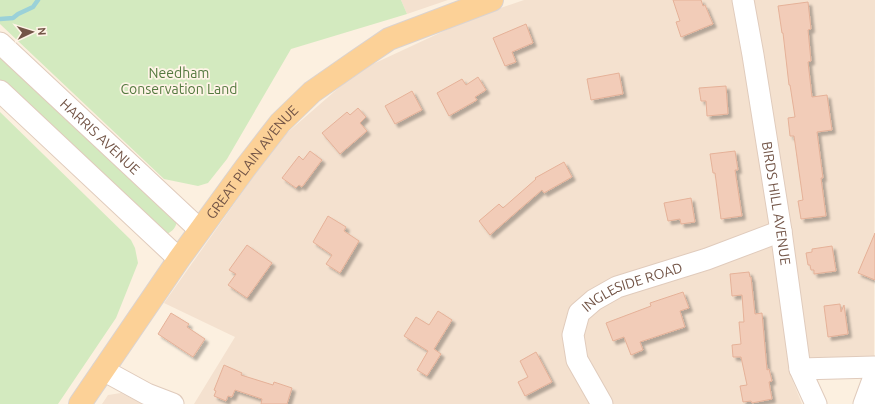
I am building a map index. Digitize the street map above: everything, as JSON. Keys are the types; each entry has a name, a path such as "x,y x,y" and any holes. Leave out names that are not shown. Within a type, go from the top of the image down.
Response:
{"main road":[{"name":"GREAT PLAIN AVENUE","path":"80,404 179,259 246,166 280,123 312,92 389,40 481,2"}],"street":[{"name":"BIRDS HILL AVENUE","path":"743,0 781,231 800,369 816,404"},
{"name":"HARRIS AVENUE","path":"0,43 200,230"},
{"path":"0,91 179,259"},
{"name":"INGLESIDE ROAD","path":"602,404 577,360 573,335 579,313 594,300 617,287 707,259 781,231"},
{"path":"800,369 875,367"},
{"path":"103,370 147,394 173,404"},
{"path":"864,404 875,374"}],"shaded area":[{"path":"401,0 448,0 407,14"},
{"path":"524,0 875,0 874,356 788,369 802,404 194,404 235,337 164,303 280,139 358,71 474,17"},
{"path":"121,393 142,404 102,404 108,395"}],"green space":[{"name":"Needham Conservation Land","path":"0,0 401,0 407,14 291,49 227,159 208,183 198,186 164,179 0,24"},
{"path":"0,53 177,221 173,230 167,234 0,81"},
{"path":"0,112 131,240 135,248 138,263 116,318 58,404 0,404"}],"building":[{"path":"673,0 701,0 703,6 705,5 713,24 681,37 676,22 680,21"},
{"path":"808,2 811,29 808,30 811,61 808,62 812,97 827,95 832,130 817,132 826,216 801,219 798,201 803,200 794,136 790,136 788,118 795,117 778,6"},
{"path":"526,24 533,43 512,52 516,62 505,66 493,38"},
{"path":"619,73 623,94 591,100 587,79"},
{"path":"478,77 486,90 475,97 477,100 449,116 437,93 462,79 466,85"},
{"path":"726,86 728,114 707,116 706,101 701,101 699,88"},
{"path":"412,91 422,110 395,124 385,106"},
{"path":"358,108 366,117 360,123 367,131 340,154 322,133 347,112 350,115"},
{"path":"310,151 322,160 302,187 299,185 296,188 282,178 299,156 303,160"},
{"path":"735,151 738,170 735,170 742,216 721,219 715,173 713,173 710,154"},
{"path":"564,162 572,177 544,193 542,190 490,235 479,221 499,204 503,208 536,179 535,178"},
{"path":"691,198 695,222 681,224 680,219 668,221 664,203"},
{"path":"328,216 346,227 344,231 359,241 340,273 326,264 332,255 313,242"},
{"path":"875,233 875,280 858,273"},
{"path":"247,245 272,263 247,298 228,285 236,274 229,270"},
{"path":"832,246 836,271 814,274 814,270 811,270 810,265 808,265 806,253 812,252 812,249"},
{"path":"749,272 751,277 755,314 762,313 767,370 769,369 772,381 769,382 772,399 752,403 751,401 743,402 740,386 747,385 741,357 733,357 732,345 741,344 739,322 744,322 742,295 732,296 730,274"},
{"path":"683,292 689,308 680,311 685,327 640,342 643,350 631,355 624,337 613,341 606,323 651,306 650,303"},
{"path":"840,304 841,312 844,305 848,334 828,337 824,306"},
{"path":"438,311 452,320 434,349 441,354 427,376 417,370 428,351 404,336 416,317 429,325"},
{"path":"171,313 189,324 187,327 205,339 193,357 158,334"},
{"path":"536,352 552,382 525,396 518,382 528,377 520,361"},
{"path":"224,365 242,373 241,375 273,385 274,382 292,388 287,404 261,404 262,399 235,390 232,397 228,396 226,401 214,396 216,391 214,390"}],"waterway":[{"path":"0,19 13,18 33,7 38,0"}]}
